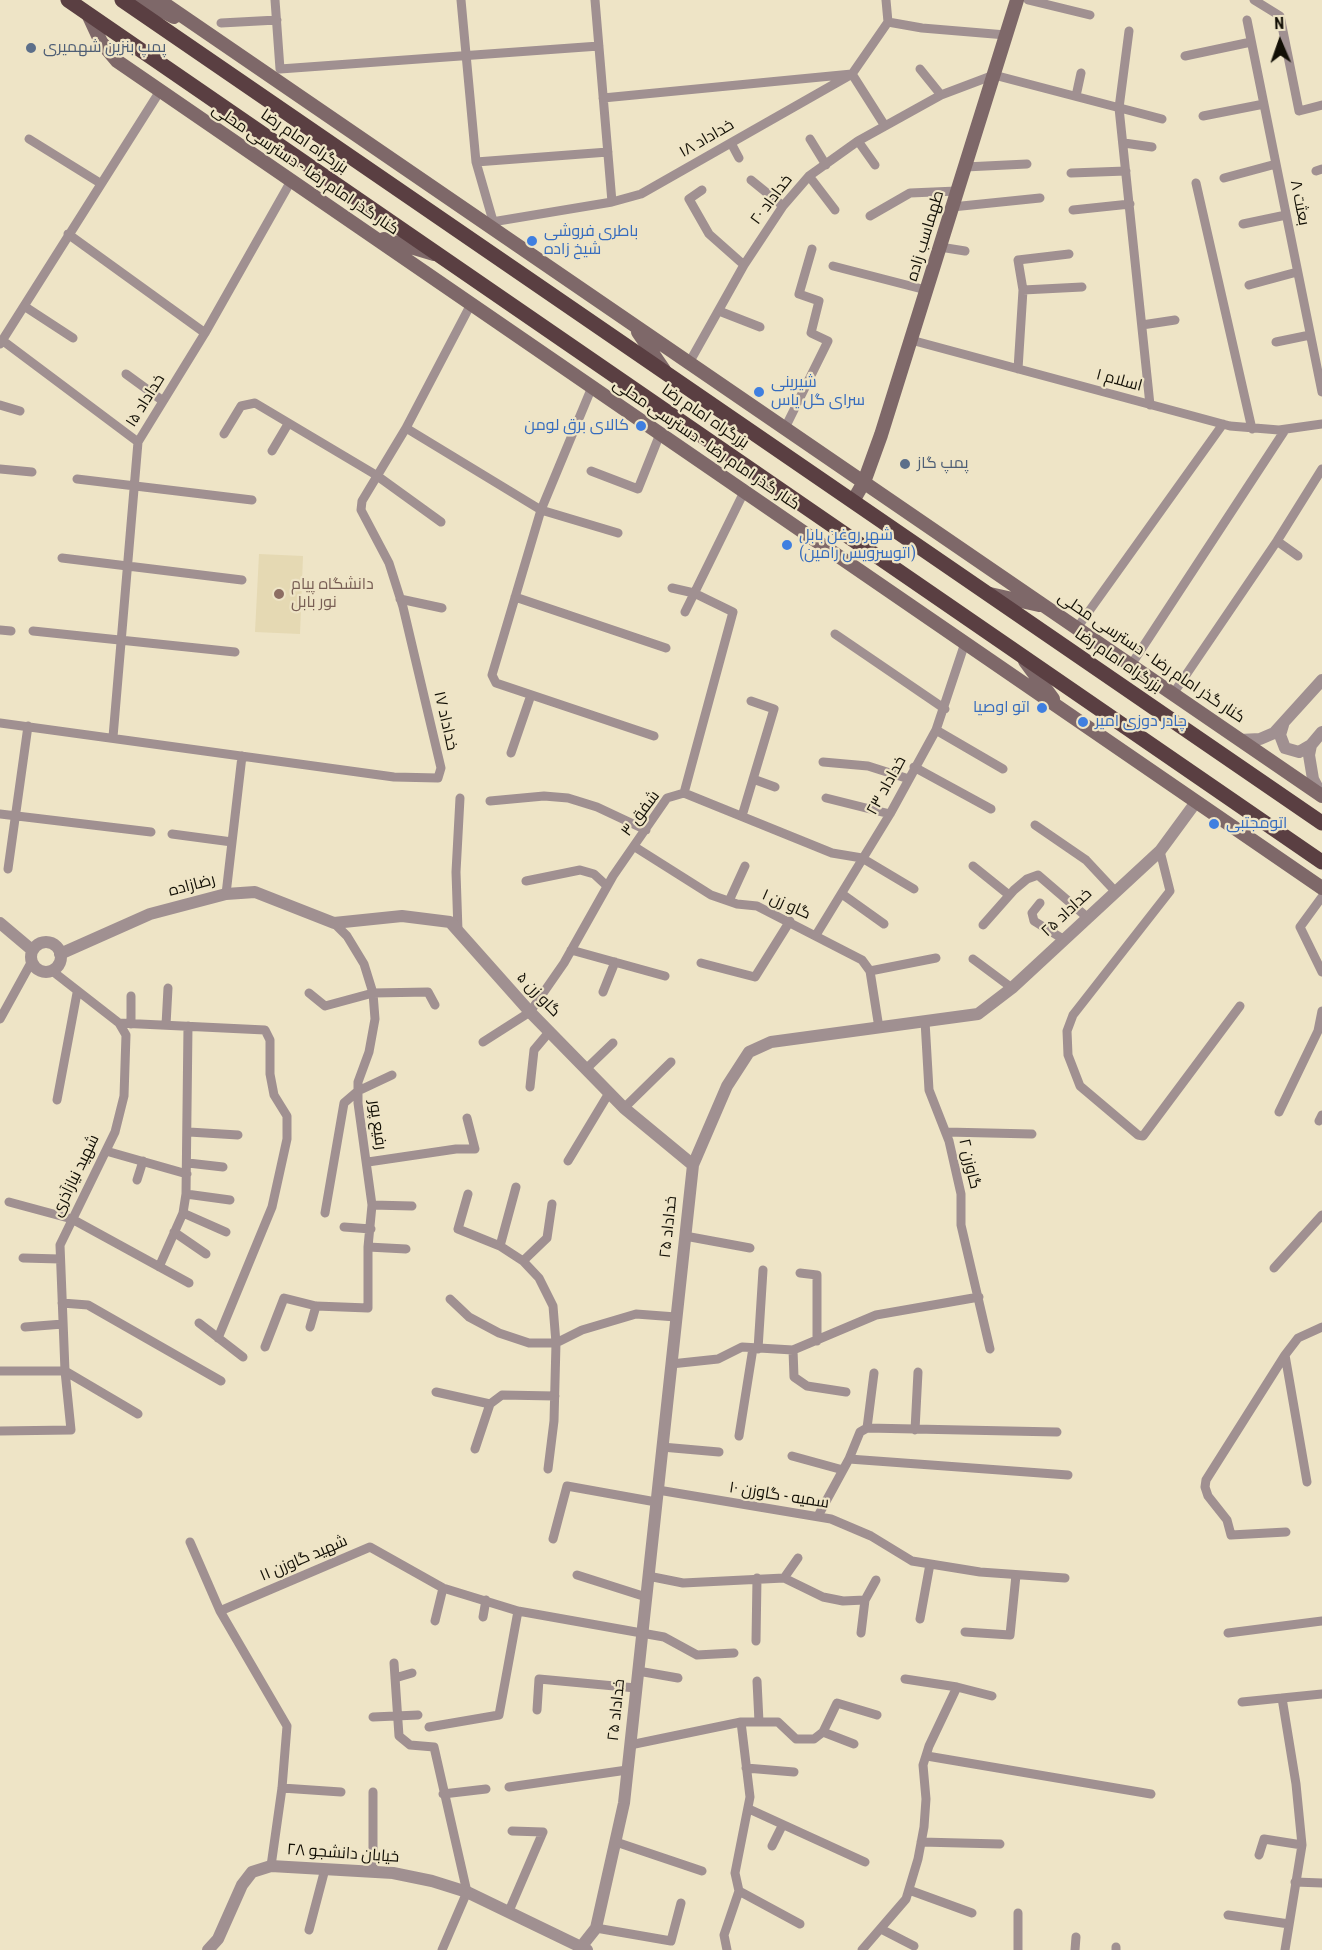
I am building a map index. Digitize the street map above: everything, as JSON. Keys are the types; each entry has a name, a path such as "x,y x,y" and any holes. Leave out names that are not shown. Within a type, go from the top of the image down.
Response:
{"highway":[{"name":"بزرگراه امام رضا","path":"69,0 1322,862"},
{"name":"بزرگراه امام رضا","path":"122,0 1322,823"}],"main road":[{"path":"141,0 164,14 195,24"},
{"name":"کنار گذر امام رضا - دسترسی محلی","path":"159,0 489,222 633,324 1322,796"},
{"name":"طهماسب زاده","path":"853,501 864,482 911,340 1017,0"},
{"name":"کنار گذر امام رضا - دسترسی محلی","path":"88,14 106,50 117,61 1322,888"},
{"path":"370,235 437,255"},
{"path":"514,334 526,315"},
{"path":"633,324 665,372"},
{"path":"988,593 1047,607"},
{"path":"1023,657 1060,708"},
{"path":"1196,802 1208,784"}],"street":[{"path":"275,0 280,69 599,46"},
{"path":"461,0 476,162 489,222"},
{"path":"595,0 612,202"},
{"path":"886,0 888,22 922,28 1006,35"},
{"path":"1028,0 1090,15"},
{"path":"1254,0 1280,16 1299,111 1322,105"},
{"path":"221,23 277,20"},
{"name":"بعثت ۸","path":"1247,20 1322,392"},
{"name":"خداداد ۱۸","path":"489,222 612,202 641,194 852,74 888,22"},
{"path":"1129,32 1119,108 1150,405"},
{"path":"1185,56 1251,42"},
{"path":"920,69 941,94"},
{"path":"1076,96 1081,73"},
{"path":"603,98 852,74 885,126"},
{"path":"994,75 1162,119"},
{"name":"خداداد ۲۰","path":"690,363 744,265 783,206 808,176 858,141 941,94 994,75"},
{"path":"138,442 1,342 160,91"},
{"path":"1203,116 1264,104"},
{"path":"29,139 100,183"},
{"path":"810,140 826,165"},
{"path":"858,141 875,165"},
{"path":"1124,142 1152,147"},
{"path":"731,143 739,158"},
{"path":"476,162 608,152"},
{"path":"965,167 1027,164"},
{"path":"1224,178 1276,164"},
{"path":"1071,173 1126,171"},
{"path":"808,176 835,210"},
{"path":"750,180 783,206"},
{"name":"خداداد ۱۵","path":"113,737 138,442 205,333 291,181"},
{"path":"1196,183 1251,429"},
{"path":"702,190 689,199 709,234 744,265"},
{"path":"870,216 910,193 957,191"},
{"path":"952,207 1040,198"},
{"path":"1073,210 1130,204"},
{"path":"1243,224 1286,215"},
{"path":"68,234 205,333"},
{"path":"940,247 965,251"},
{"path":"785,428 828,341 812,333 819,301 799,294 812,249"},
{"path":"1018,369 1023,290 1018,260 1069,254"},
{"path":"833,266 926,290"},
{"path":"1249,285 1297,272"},
{"path":"1023,290 1082,287"},
{"name":"خداداد ۱۷","path":"0,723 394,777 438,778 441,768 400,599 389,563 361,510 362,501 406,428 471,304"},
{"path":"24,306 73,338"},
{"path":"719,311 760,327"},
{"path":"1142,326 1175,320"},
{"path":"1276,342 1310,335"},
{"name":"اسلام ۱","path":"911,340 1223,424 1251,429 1285,430 1322,424"},
{"path":"126,375 163,401"},
{"path":"591,387 541,510 492,675 496,683 654,736"},
{"path":"224,434 241,406 255,403 376,475 441,522"},
{"path":"0,405 20,411"},
{"path":"272,451 288,424"},
{"path":"1077,628 1223,424"},
{"path":"406,428 541,510 618,533"},
{"path":"1131,665 1285,430"},
{"path":"591,471 638,489 660,434"},
{"path":"0,469 32,472"},
{"path":"1173,694 1277,541 1322,469"},
{"path":"77,479 252,500"},
{"path":"685,612 744,492"},
{"path":"1277,541 1298,556"},
{"path":"62,558 243,580"},
{"name":"شفق ۳","path":"530,1012 571,950 607,886 668,798 684,793 733,612 694,593 672,588"},
{"path":"515,597 666,648"},
{"path":"400,599 442,608"},
{"path":"0,630 11,631"},
{"path":"33,631 235,652"},
{"path":"835,634 945,709"},
{"name":"خداداد ۲۳","path":"816,935 890,814 936,730 945,709 965,644"},
{"path":"1240,740 1260,739 1283,725 1322,680"},
{"path":"511,753 531,694"},
{"path":"742,816 774,709 751,701"},
{"path":"1283,725 1280,735 1285,748 1299,752 1311,745 1322,732"},
{"path":"8,869 28,726"},
{"path":"936,730 1003,769"},
{"path":"1311,745 1309,755 1311,773 1322,796"},
{"path":"226,894 242,756"},
{"path":"823,762 868,766 909,779"},
{"path":"914,767 991,809"},
{"path":"753,778 775,787"},
{"path":"684,793 832,854 862,858 914,889"},
{"path":"490,801 544,796 568,798 597,807 646,830"},
{"path":"458,931 456,872 460,798"},
{"path":"826,798 890,814"},
{"name":"خداداد ۲۵","path":"582,1949 596,1928 616,1842 627,1770 693,1165 728,1086 749,1052 771,1042 978,1014 1012,988 1088,918 1114,890 1160,851 1196,802"},
{"path":"0,814 151,832"},
{"path":"1035,825 1086,860 1114,890"},
{"path":"172,834 232,842"},
{"name":"گاو زن ۱","path":"635,847 711,895 757,906 790,921 862,960 870,970"},
{"path":"1160,851 1170,891 1073,1015 1066,1031 1068,1055 1080,1086 1137,1135 1143,1136 1240,1006"},
{"path":"729,901 745,866"},
{"path":"973,867 1009,895"},
{"path":"526,881 580,870 594,874 607,886"},
{"path":"983,925 1009,895 1027,879 1038,875 1088,918"},
{"name":"رضازاده","path":"60,954 150,914 226,894 255,892 334,923"},
{"path":"842,894 884,924"},
{"path":"1322,897 1300,927 1322,972"},
{"path":"1040,903 1032,913 1034,921 1064,939"},
{"name":"گاو زن ۵","path":"334,923 402,916 450,922 530,1012 609,1093 693,1165"},
{"path":"701,963 755,977 790,921"},
{"path":"0,923 32,956 40,970 51,970 59,963 60,954 58,948 48,942 36,946 32,956 0,1019"},
{"name":"رفیع پور","path":"316,1305 368,1308 368,1247 372,1205 358,1090 375,1019 373,993 364,964 347,936 334,923"},
{"path":"571,950 665,976"},
{"path":"879,1028 870,970 936,958"},
{"path":"973,959 1012,988"},
{"path":"603,993 615,962"},
{"path":"51,970 77,993 119,1023 265,1030 270,1040 270,1074 274,1095 287,1116 287,1139 272,1207 218,1338"},
{"path":"166,1025 168,988"},
{"path":"309,993 325,1006 373,993 428,992 435,1005"},
{"path":"57,1100 77,993"},
{"path":"131,996 131,1024"},
{"path":"1279,1112 1317,1031 1322,1011"},
{"path":"483,1042 530,1012"},
{"name":"گاوزن ۲","path":"926,1021 929,1090 946,1132 962,1194 961,1226 990,1349"},
{"name":"شهید نیازآذری","path":"0,1431 71,1430 65,1371 60,1245 115,1132 124,1096 126,1035 119,1023"},
{"path":"159,1267 183,1213 186,1194 189,1132 188,1026"},
{"path":"530,1087 534,1050 550,1031"},
{"path":"586,1069 613,1043"},
{"path":"624,1108 671,1062"},
{"path":"325,1212 344,1103 358,1090 392,1075"},
{"path":"568,1161 609,1093"},
{"path":"368,1162 456,1149 475,1149 467,1118"},
{"path":"189,1132 238,1135"},
{"path":"946,1132 1032,1134"},
{"path":"106,1151 188,1174"},
{"path":"136,1180 143,1161"},
{"path":"188,1163 223,1167"},
{"path":"500,1246 516,1187"},
{"path":"186,1194 230,1200"},
{"path":"468,1194 458,1229 500,1246 523,1261 539,1278 552,1306 556,1343 555,1396 548,1469"},
{"path":"9,1202 72,1219 189,1283"},
{"path":"523,1261 547,1238 552,1204"},
{"path":"372,1205 411,1206"},
{"path":"183,1213 226,1232"},
{"path":"1274,1269 1322,1215"},
{"path":"344,1227 371,1229"},
{"path":"174,1232 206,1254"},
{"path":"685,1236 750,1248"},
{"path":"368,1247 406,1249"},
{"path":"23,1258 60,1258"},
{"path":"739,1436 755,1348 763,1270"},
{"path":"800,1273 817,1275 818,1341"},
{"path":"671,1364 718,1359 742,1347 793,1350 876,1315 979,1297"},
{"path":"265,1347 284,1298 316,1305 310,1327"},
{"path":"450,1299 469,1317 499,1333 529,1343 556,1343 582,1330 636,1314 676,1317"},
{"path":"62,1303 88,1305 221,1381"},
{"path":"199,1323 243,1357"},
{"path":"25,1328 63,1324"},
{"path":"1286,1532 1231,1535 1227,1520 1208,1496 1205,1487 1206,1480 1298,1338 1322,1327"},
{"path":"793,1350 794,1377 807,1386 846,1392"},
{"path":"1286,1355 1307,1482"},
{"path":"0,1371 65,1371 138,1414"},
{"path":"915,1430 918,1372"},
{"path":"867,1428 874,1373"},
{"path":"436,1392 490,1404"},
{"path":"475,1449 490,1404 502,1395 555,1396"},
{"path":"818,1516 849,1459 860,1432 867,1428 1057,1432"},
{"path":"662,1447 719,1452"},
{"path":"792,1456 843,1470"},
{"path":"849,1459 1068,1475"},
{"name":"سمیه - گاوزن ۱۰","path":"553,1539 567,1486 818,1516 871,1536 912,1561 1016,1575 1065,1578"},
{"path":"190,1542 220,1611 287,1726 272,1866"},
{"name":"شهید گاوزن ۱۱","path":"220,1611 370,1547 443,1588 518,1611 664,1637 697,1655 734,1653"},
{"path":"784,1578 798,1558"},
{"path":"920,1619 930,1564"},
{"path":"577,1575 646,1597"},
{"path":"965,1632 1010,1635 1016,1575"},
{"path":"648,1576 683,1583 784,1578 823,1597 843,1601 865,1600"},
{"path":"756,1641 757,1578"},
{"path":"861,1634 865,1600 876,1580"},
{"path":"435,1621 443,1588"},
{"path":"483,1617 486,1600"},
{"path":"429,1727 499,1715 518,1611"},
{"path":"1228,1633 1322,1621"},
{"path":"394,1663 399,1737 410,1746 434,1747 467,1892 442,1950"},
{"path":"638,1671 678,1678"},
{"path":"395,1677 412,1672"},
{"path":"537,1710 539,1679 636,1688"},
{"path":"905,1679 957,1687 992,1696"},
{"path":"757,1681 759,1722"},
{"path":"862,1950 906,1899 921,1842 926,1799 923,1765 957,1687"},
{"path":"1242,1702 1322,1694"},
{"path":"1282,1698 1296,1784 1302,1845 1285,1950"},
{"path":"630,1745 741,1722 778,1722 796,1739 814,1739 823,1732 837,1703 877,1715"},
{"path":"373,1717 418,1715"},
{"path":"727,1950 724,1935 739,1891 735,1873 749,1809 741,1722"},
{"path":"823,1732 854,1744"},
{"path":"927,1756 1151,1794"},
{"path":"746,1768 794,1772"},
{"path":"508,1787 627,1770"},
{"path":"282,1788 341,1792"},
{"path":"443,1794 486,1789"},
{"path":"373,1792 373,1871"},
{"path":"749,1809 865,1862"},
{"path":"772,1846 782,1826"},
{"path":"509,1911 543,1832 512,1831"},
{"path":"1259,1855 1264,1839 1302,1845"},
{"path":"616,1842 702,1870"},
{"path":"921,1842 1000,1844"},
{"name":"خیابان دانشجو ۲۸","path":"208,1950 218,1939 242,1885 252,1872 272,1866 373,1871 412,1877 467,1892 582,1949"},
{"path":"309,1930 325,1869"},
{"path":"1295,1882 1322,1883"},
{"path":"909,1890 972,1913"},
{"path":"739,1891 800,1924"},
{"path":"596,1928 671,1941 681,1903"},
{"path":"1018,1913 1018,1950"},
{"path":"1228,1915 1289,1924"},
{"path":"881,1929 914,1946"},
{"path":"1076,1937 1076,1950"}],"shaded area":[{"name":"دانشگاه پیام نور بابل","path":"259,554 303,556 300,634 255,632"}],"place":[{"name":"پمپ بنزین شهمیری","path":"31,48"},
{"name":"باطری فروشی شیخ زاده","path":"532,241"},
{"name":"شیرینی سرای گل یاس","path":"759,392"},
{"name":"کالای برق لومن","path":"641,426"},
{"name":"پمپ گاز","path":"905,464"},
{"name":"شهر روغن بابل (اتوسرویس رامین)","path":"787,545"},
{"name":"دانشگاه پیام نور بابل","path":"279,594"},
{"name":"اتو اوصیا","path":"1042,708"},
{"name":"چادر دوزی امیر","path":"1083,722"},
{"name":"اتومجتبی","path":"1214,824"}]}
